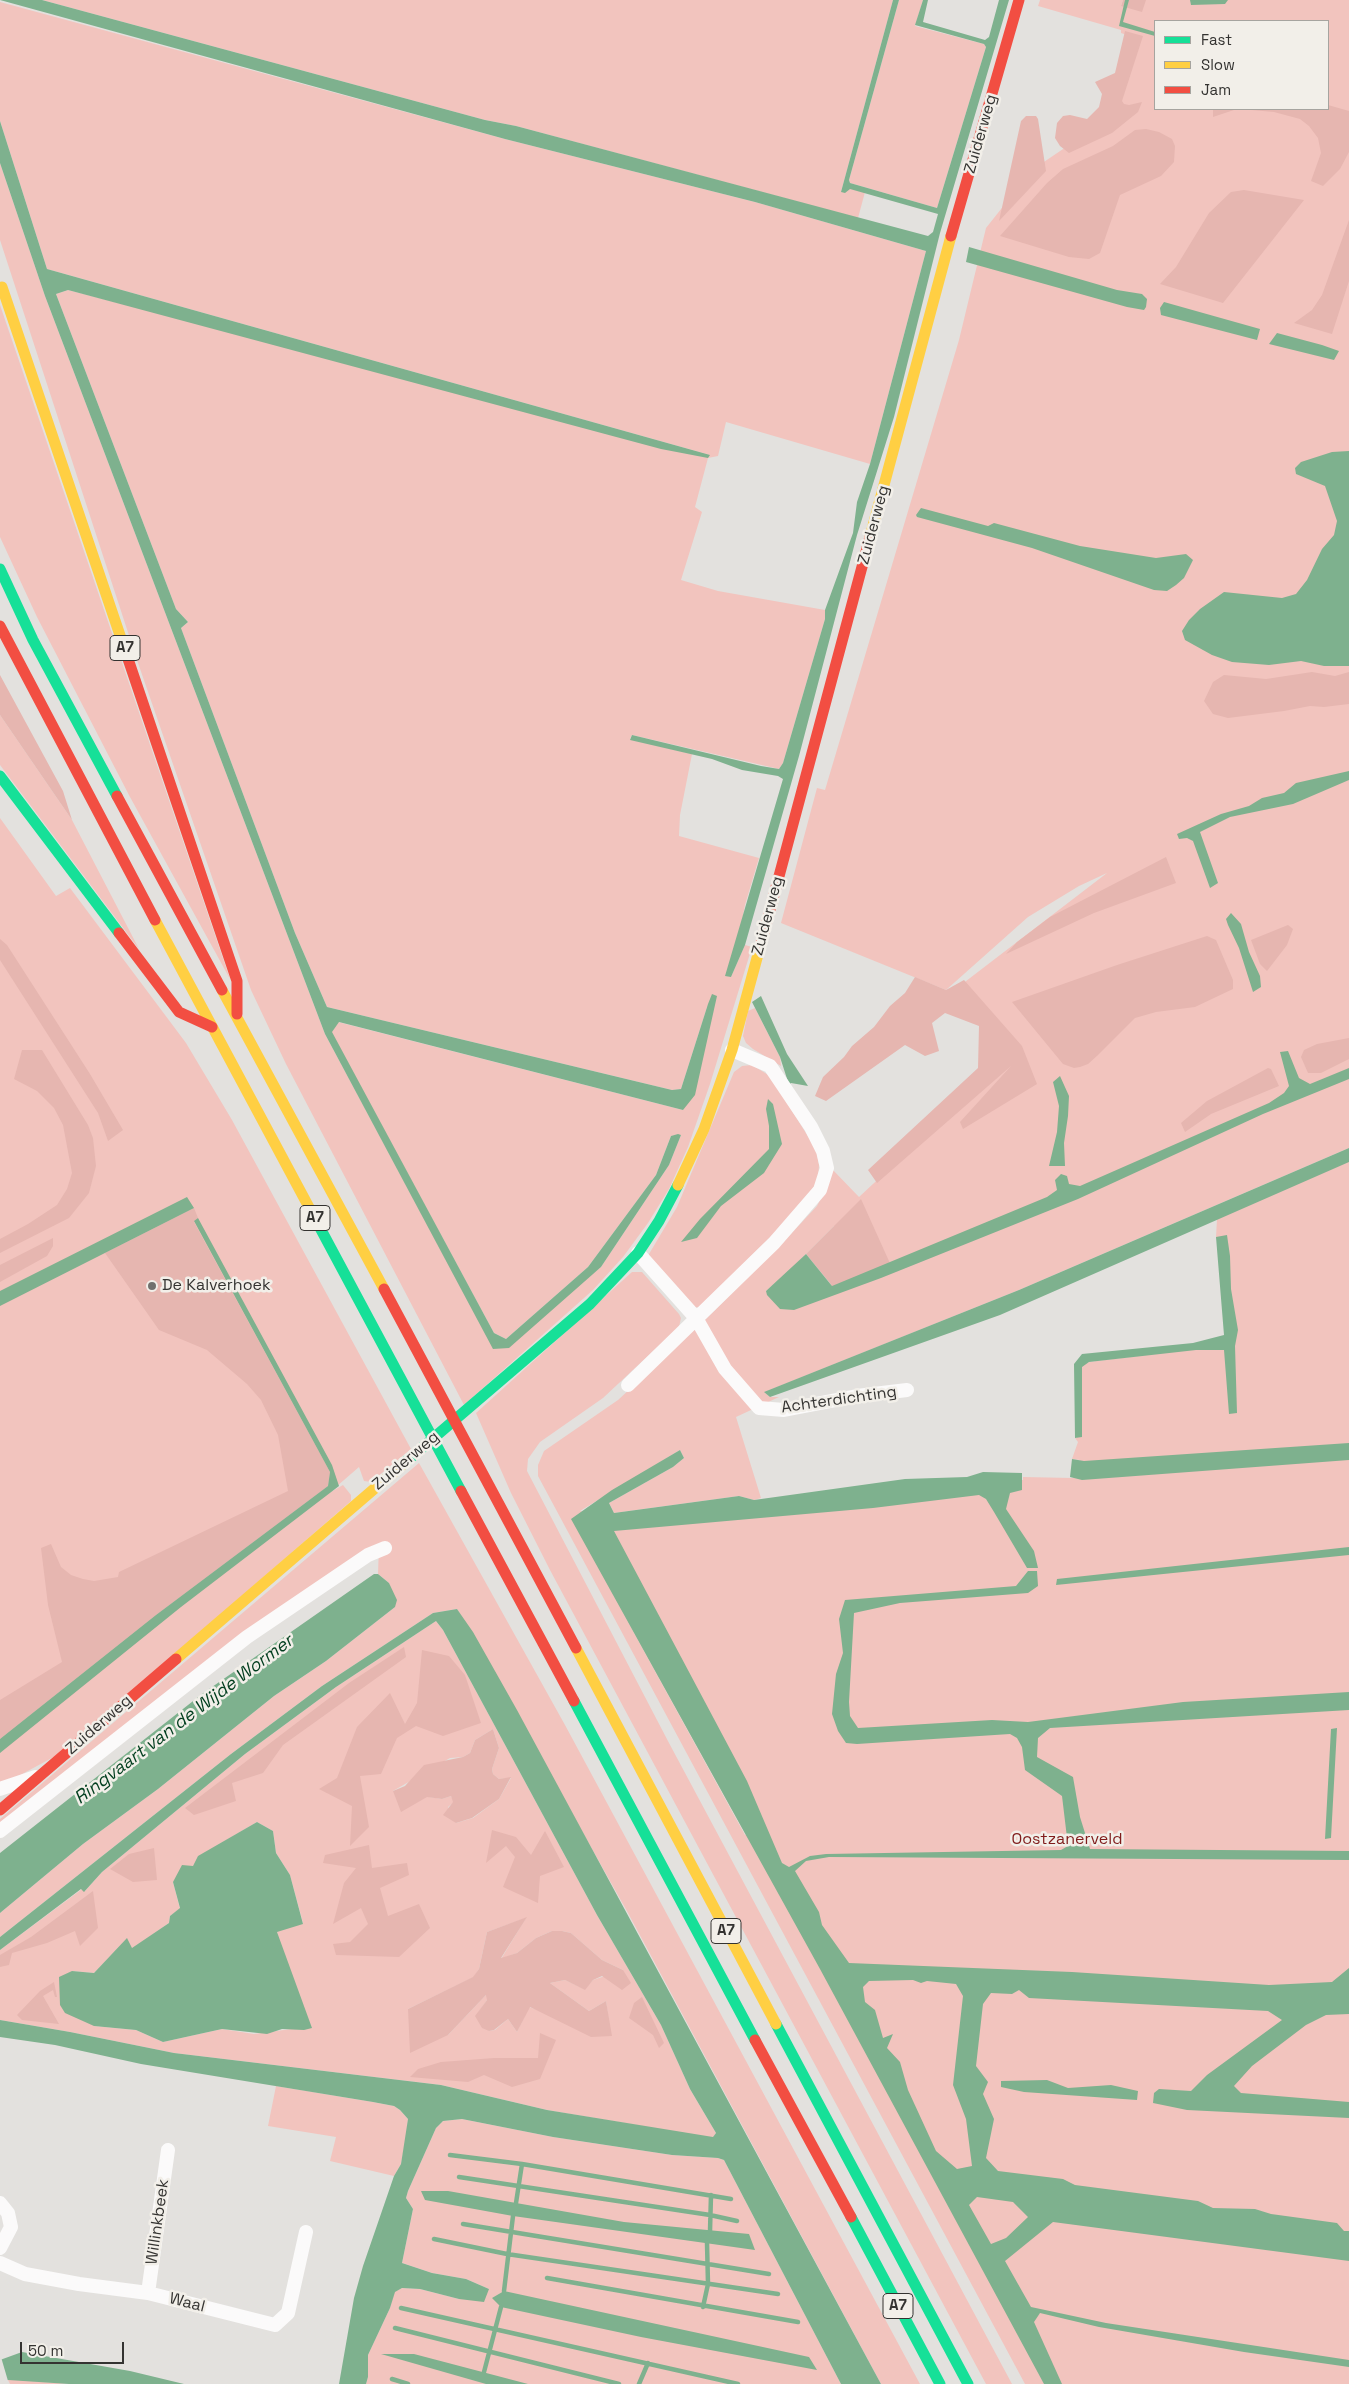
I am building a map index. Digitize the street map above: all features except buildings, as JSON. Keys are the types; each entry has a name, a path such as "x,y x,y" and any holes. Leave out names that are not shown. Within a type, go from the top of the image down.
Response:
{"main road":[{"name":"Zuiderweg","path":"0,1810 236,1605 590,1304 638,1253 683,1176 704,1129 732,1050 953,230 1019,0"},
{"name":"A7","path":"1,285 238,982 237,1016"},
{"name":"A7","path":"0,570 37,648 441,1395 968,2384"},
{"name":"A7","path":"0,626 212,1027 940,2384"},
{"path":"0,776 179,1012 212,1027"}],"street":[{"path":"628,1385 774,1243 820,1190 827,1168 823,1151 811,1127 770,1066 732,1050"},
{"name":"Achterdichting","path":"638,1253 696,1318 726,1369 759,1408 784,1410 857,1396 907,1390"},
{"name":"Zuiderweg","path":"0,1831 247,1637 368,1555 385,1548"},
{"path":"0,1789 42,1775"},
{"name":"Willinkbeek","path":"148,2293 168,2150"},
{"path":"0,2203 8,2213 11,2227 0,2248"},
{"name":"Waal","path":"0,2263 34,2276 148,2293 275,2325 288,2313 306,2232"}],"green space":[{"path":"42,0 893,0 841,192 850,188 865,192 858,218 516,126 485,120"},
{"path":"899,0 923,0 915,26 984,44 986,47 937,208 850,183 849,180"},
{"name":"Oostzanerveld","path":"1040,0 1123,0 1121,6 1130,0 1349,0 1349,1148 1019,1290 765,1392 770,1397 779,1397 736,1417 761,1498 754,1500 739,1496 614,1513 609,1503 673,1467 684,1458 680,1450 580,1511 615,1515 1023,1480 1023,1477 1073,1478 1080,1460 1072,1459 1078,1442 1075,1438 1077,1438 1078,1366 1089,1362 1227,1345 1221,1252 1216,1237 1217,1219 1349,1153 1349,2384 1025,2384 538,1476 538,1465 544,1451 618,1400 709,1316 788,1237 817,1206 827,1186 832,1169 859,1197 1018,1049 957,988 1107,873 1079,886 1028,917 946,990 781,923 817,788 825,790 959,340 986,228 1032,170 1106,120 1136,38 1121,33 1121,30 1038,6","holes":["834,1226 866,1281 766,1291 784,1276","612,1593 746,1835 745,1835"]},
{"path":"0,2 505,139 755,202 926,251 870,464 726,422 718,456 708,458 695,507 702,512 681,580 718,591 825,610 825,619 783,763 779,769 632,735 630,739 692,754 680,815 679,836 759,858 745,905 731,977 745,945 752,947 710,1084 688,1147 669,1189 648,1223 623,1257 593,1290 464,1405 286,1064 251,990 137,660 0,240 0,163 45,296 325,1034 494,1349 601,1267 669,1165 681,1135 671,1136 656,1175 588,1267 506,1339 494,1333 331,1032 338,1022 683,1110 708,1004 681,1089 672,1090 327,1007 295,933 181,628 188,622 176,609 56,294 68,290 710,455 47,269 0,121"},
{"path":"0,305 230,979 130,797 37,617 0,537"},
{"path":"0,715 72,820 139,949 0,765"},
{"name":"De Kalverhoek","path":"0,818 56,896 70,888 186,1043 232,1120 411,1449 371,1482 364,1481 359,1467 329,1493 343,1485 351,1495 351,1501 61,1753 0,1786"},
{"path":"755,1008 780,1057 781,1066 746,1043 743,1036 748,1011"},
{"path":"752,1065 770,1076 816,1149 819,1165 818,1179 805,1203 699,1307 692,1308 649,1261 649,1254 677,1207 734,1072 742,1066"},
{"path":"632,1272 642,1272 679,1314 681,1318 679,1327 603,1398 540,1442 528,1459 527,1471 669,1743 1012,2384 986,2384 550,1570 511,1493 476,1413"},
{"path":"419,1463 565,1725 920,2384 881,2384 628,1913 457,1609 433,1613 322,1686 231,1754 0,1937 0,1913 83,1844 158,1789 274,1696 326,1661 395,1607 389,1583 378,1574 379,1545 0,1826 0,1819"},
{"path":"436,1621 443,1630 597,1915 661,2025 690,2089 716,2133 713,2138 547,2110 441,2085 174,2053 0,2020 0,1950 82,1889 85,1891 102,1872 245,1754 336,1687","holes":["493,1729 499,1748 492,1769 493,1774 499,1779 511,1778 499,1799 473,1818 456,1823 448,1807 454,1802 451,1796 442,1799 393,1791 450,1758 463,1757 470,1753 475,1740","257,1822 273,1831 276,1853 290,1875 303,1923 277,1931 291,2029 254,2034 222,2029 163,2042 136,2030 94,2026 72,1971 94,1973 127,1939 132,1949 169,1923 170,1916 180,1909 173,1882 225,1841","526,1918 501,1959 517,1953 536,1938 552,1931 562,1931 571,1933 602,1960 623,1970 593,1980 584,1989 565,1980 550,1983 589,2011 606,2001 611,2036 529,2007 517,2032 508,2019 495,2030 489,2031 478,2013 487,2000 487,1994 448,2035 408,2009 474,1977 479,1969 487,1932"]},
{"path":"276,2086 394,2106 400,2110 408,2119 407,2133 401,2164 394,2176 330,2161 336,2137 268,2126"},
{"path":"462,2119 553,2137 672,2155 724,2160 841,2384 366,2384 368,2377 368,2355 390,2308 394,2292 402,2288 420,2289 459,2299 489,2289 466,2279 432,2273 402,2263 413,2209 406,2198 408,2191 436,2128 443,2121"},
{"path":"8,2380 21,2380 69,2384 10,2384"}],"shaded area":[{"path":"1123,0 1146,0 1142,12 1121,6"},
{"path":"1125,31 1143,36 1122,101 1124,104 1129,105 1142,102 1138,112 1112,133 1069,153 1060,146 1055,138 1057,123 1063,116 1070,115 1087,119 1099,107 1102,94 1095,82 1115,73"},
{"path":"1329,105 1349,111 1349,152 1340,169 1323,186 1311,181 1321,153 1318,138 1309,126 1300,119 1274,112 1251,110 1329,110"},
{"path":"1213,110 1234,110 1213,117"},
{"path":"1026,116 1036,116 1038,119 1046,171 999,221 1021,121"},
{"path":"1146,129 1159,132 1172,139 1175,146 1174,162 1161,176 1120,195 1100,253 1089,259 1069,257 1000,236 1047,183 1063,169 1113,146 1135,130"},
{"path":"1244,190 1304,200 1223,303 1160,284 1176,267 1209,213 1231,192"},
{"path":"1349,220 1349,281 1332,334 1294,323 1312,310 1322,295"},
{"path":"1312,672 1335,676 1349,672 1349,704 1324,707 1310,706 1228,718 1213,714 1204,701 1213,682 1224,675 1266,679"},
{"path":"0,675 63,791 72,820 0,715"},
{"path":"1166,857 1176,883 1094,913 1006,954 1017,942 1050,917"},
{"path":"1288,925 1293,929 1287,945 1267,971 1260,964 1251,940"},
{"path":"1207,936 1216,940 1233,980 1233,989 1195,1007 1156,1012 1135,1018 1088,1064 1080,1067 1074,1068 1063,1064 1012,1002 1117,965"},
{"path":"0,939 7,945 90,1074 123,1130 108,1141 98,1113 0,960"},
{"path":"915,977 946,990 964,980 1022,1046 1037,1084 963,1129 960,1122 1011,1066 877,1183 868,1170 978,1068 979,1026 945,1013 932,1023 939,1051 925,1056 905,1045 826,1101 815,1096 823,1077 844,1057 852,1046 874,1027 890,1006 905,993"},
{"path":"1349,1038 1349,1059 1321,1073 1308,1073 1301,1057 1304,1050 1317,1044"},
{"path":"22,1050 42,1050 88,1125 93,1138 96,1166 89,1193 69,1218 0,1253 0,1239 57,1205 67,1189 72,1173 63,1125 54,1108 37,1091 14,1079"},
{"path":"1268,1068 1271,1069 1279,1086 1211,1114 1185,1132 1181,1123 1207,1101"},
{"path":"861,1199 893,1270 838,1293 806,1254"},
{"path":"194,1208 198,1218 194,1222 330,1472 328,1486 156,1615 0,1739 0,1700 62,1662 48,1605 41,1548 51,1544 61,1567 71,1575 94,1581 118,1577 119,1572 288,1491 278,1435 261,1400 247,1384 207,1350 159,1330 105,1253"},
{"path":"53,1238 53,1246 47,1256 0,1282 0,1265"},
{"path":"404,1647 406,1657 283,1745 263,1773 232,1783 236,1801 194,1815 185,1808 349,1683"},
{"path":"422,1650 449,1656 465,1675 481,1723 443,1736 416,1726 397,1738 381,1774 360,1776 369,1827 350,1846 352,1806 319,1789 337,1778 357,1727 390,1693 405,1724 417,1703"},
{"path":"493,1729 499,1748 492,1769 493,1774 499,1779 511,1777 499,1799 472,1818 456,1823 443,1815 453,1802 451,1796 442,1799 427,1797 401,1812 393,1791 405,1786 424,1765 463,1757 470,1753 475,1740"},
{"path":"492,1830 516,1837 531,1855 545,1831 564,1867 540,1876 538,1903 503,1887 515,1857 506,1846 486,1863"},
{"path":"369,1845 372,1868 407,1863 409,1875 380,1888 388,1916 419,1904 430,1928 399,1957 336,1955 333,1944 350,1942 368,1924 361,1908 333,1924 344,1883 356,1868 323,1863 325,1855"},
{"path":"154,1848 157,1880 133,1882 110,1869 129,1854"},
{"path":"93,1891 98,1928 80,1946 75,1931 47,1943 12,1953 9,1965 0,1967 0,1955 31,1937"},
{"path":"527,1917 501,1958 517,1953 536,1938 552,1931 562,1931 571,1933 602,1960 623,1970 631,1983 622,1990 602,1976 593,1980 585,1990 565,1980 550,1983 589,2011 606,2001 612,2036 591,2037 530,2007 517,2032 508,2019 494,2030 489,2031 482,2028 475,2016 487,2000 486,1995 448,2035 410,2053 408,2009 473,1977 479,1969 487,1932"},
{"path":"54,1982 57,1997 55,1997 53,1990 43,1996 59,2024 22,2020 17,2015 40,1991"},
{"path":"642,1997 664,2043 659,2048 653,2035 629,2018 634,2003"},
{"path":"540,2033 556,2040 540,2079 512,2087 484,2075 468,2082 410,2077 418,2069 441,2062 494,2058 538,2058"}],"water":[{"path":"0,0 42,0 485,120 516,126 928,236 933,232 938,214 850,189 845,193 841,192 893,0 899,0 849,180 850,183 937,208 986,47 984,44 915,25 923,0 928,0 923,22 985,40 989,37 999,0 1009,0 940,233 894,417 857,535 799,756 745,945 731,977 725,976 783,779 778,776 742,770 712,759 630,740 632,735 779,769 783,763 825,619 825,610 853,533 857,502 870,464 926,251 755,202 505,139"},
{"path":"1125,0 1129,0 1123,22 1154,32 1154,36 1119,26"},
{"path":"1190,0 1228,0 1225,4 1191,5"},
{"path":"0,121 47,269 710,455 708,458 661,449 68,290 56,294 176,609 188,622 181,628 295,933 327,1007 672,1090 681,1089 708,1004 712,994 717,996 695,1095 683,1110 339,1022 332,1032 494,1333 506,1339 588,1267 656,1175 671,1136 681,1135 669,1165 601,1267 509,1348 493,1349 325,1034 45,296 0,163"},
{"path":"969,247 1117,290 1142,294 1147,299 1146,307 1144,310 1127,307 966,262"},
{"path":"1164,302 1260,329 1257,340 1161,315 1160,308"},
{"path":"1277,333 1339,351 1334,360 1269,344"},
{"path":"1349,451 1349,666 1324,666 1301,661 1269,665 1232,662 1212,655 1185,640 1182,631 1189,620 1200,609 1224,592 1282,598 1296,594 1307,580 1322,549 1334,535 1337,521 1325,486 1296,474 1295,468 1301,462 1332,452"},
{"path":"921,508 988,526 994,523 1080,546 1156,558 1186,554 1193,560 1184,578 1176,585 1167,591 1154,590 1032,548 917,517 916,515"},
{"path":"1349,771 1349,780 1293,804 1230,817 1200,832 1218,883 1210,888 1193,841 1187,838 1179,839 1177,834 1221,814 1249,806 1262,798 1284,793 1296,783"},
{"path":"1231,913 1241,924 1249,952 1260,976 1261,987 1253,992 1239,948 1226,919"},
{"path":"761,996 787,1054 808,1086 791,1083 789,1085 780,1057 752,1002"},
{"path":"1288,1051 1299,1078 1310,1084 1349,1068 1349,1079 1263,1114 1078,1199 881,1278 794,1310 780,1309 767,1295 766,1291 806,1254 832,1286 1047,1197 1057,1190 1055,1180 1061,1174 1067,1176 1069,1184 1080,1186 1269,1103 1284,1093 1289,1086 1280,1052"},
{"path":"1060,1076 1069,1096 1064,1143 1065,1166 1049,1166 1057,1132 1059,1106 1053,1082"},
{"path":"768,1099 773,1104 782,1144 764,1173 721,1206 697,1238 681,1242 700,1219 769,1149 769,1126 766,1109"},
{"path":"1349,1148 1349,1162 1000,1315 770,1397 764,1392 1019,1290"},
{"path":"187,1197 194,1208 0,1306 0,1291"},
{"path":"198,1218 332,1465 339,1486 181,1607 0,1753 0,1739 156,1615 328,1486 330,1472 194,1221"},
{"path":"1227,1235 1231,1289 1238,1330 1235,1346 1237,1413 1229,1414 1224,1350 1196,1350 1089,1362 1082,1367 1082,1437 1075,1438 1074,1364 1082,1354 1193,1343 1224,1335 1216,1237"},
{"path":"1349,1443 1349,1460 1082,1480 1070,1477 1072,1459 1084,1461"},
{"path":"680,1450 684,1458 673,1467 609,1503 614,1513 739,1496 754,1500 905,1479 967,1477 983,1472 1022,1473 1022,1490 1010,1493 1006,1509 1034,1551 1038,1568 1027,1568 986,1499 979,1495 873,1508 614,1531 747,1781 782,1863 789,1867 810,1856 826,1854 1061,1850 1068,1846 1062,1796 1025,1770 1022,1747 1017,1738 1010,1734 857,1744 846,1743 838,1731 832,1714 836,1674 843,1653 839,1619 845,1600 1016,1586 1028,1571 1037,1571 1038,1586 1028,1593 900,1603 854,1613 849,1702 850,1716 858,1728 992,1720 1028,1722 1183,1702 1349,1692 1349,1710 1050,1728 1038,1738 1037,1757 1073,1777 1080,1817 1090,1849 1349,1851 1349,1860 829,1857 806,1861 795,1871 819,1912 822,1925 849,1963 1072,1972 1269,1985 1332,1982 1349,1968 1349,2014 1326,2015 1306,2025 1252,2066 1234,2086 1241,2093 1349,2102 1349,2118 1187,2110 1153,2103 1154,2093 1159,2089 1191,2091 1207,2075 1282,2020 1268,2011 1029,1998 1019,1990 1012,1994 991,1993 983,2004 976,2066 988,2082 983,2094 994,2119 986,2158 998,2171 1063,2179 1075,2185 1198,2201 1213,2208 1255,2209 1271,2214 1337,2223 1344,2231 1349,2231 1349,2261 1053,2222 1005,2261 1031,2307 1106,2323 1349,2360 1349,2367 1244,2352 1099,2327 1040,2313 1034,2322 1062,2384 1044,2384 820,1969 571,1519 612,1490","holes":["913,1980 921,1983 927,1981 956,1984 963,1996 953,2085 966,2119 972,2166 957,2169 936,2151 908,2090 900,2062 887,2048 893,2034 883,2038 875,2010 865,2002 863,1987 869,1981","977,2197 1013,2202 1028,2217 1006,2238 991,2244 969,2205"]},
{"path":"1349,1547 1349,1555 1056,1585 1057,1579"},
{"name":"Ringvaart van de Wijde Wormer","path":"374,1574 378,1574 389,1583 397,1600 395,1607 326,1661 274,1696 158,1789 83,1844 0,1913 0,1853 202,1694"},
{"path":"457,1609 473,1632 517,1710 881,2384 841,2384 724,2160 672,2155 553,2137 462,2119 443,2121 436,2128 408,2191 406,2198 413,2209 402,2263 432,2273 466,2279 489,2289 484,2302 459,2299 420,2289 402,2288 395,2292 390,2308 368,2355 368,2377 366,2384 339,2384 354,2298 363,2266 394,2176 401,2164 408,2119 400,2110 394,2106 373,2102 141,2064 55,2045 0,2037 0,2020 174,2053 441,2085 547,2110 713,2137 716,2133 690,2089 661,2025 597,1915 443,1630 436,1621 336,1687 245,1754 102,1872 84,1892 81,1889 0,1950 0,1937 231,1754 322,1686 433,1613"},
{"path":"1337,1728 1331,1838 1325,1839 1331,1729"},
{"path":"257,1822 273,1831 276,1853 290,1875 303,1924 277,1932 312,2028 304,2030 282,2029 267,2034 222,2029 163,2042 136,2030 94,2026 65,2013 60,2005 59,1977 72,1971 94,1973 127,1938 132,1948 169,1923 170,1916 180,1908 173,1882 182,1865 193,1866 198,1856"},
{"path":"1047,2080 1068,2088 1111,2085 1138,2091 1137,2100 1024,2092 1001,2087 1001,2081"},
{"path":"421,2191 448,2191 624,2222 749,2234 755,2250 513,2216 425,2200"},
{"path":"504,2291 809,2357 817,2370 641,2337 501,2307 492,2298"},
{"path":"22,2352 130,2371 184,2384 69,2384 8,2380 0,2382 0,2360"},
{"path":"381,2354 414,2354 528,2384 486,2384"}],"pier":[{"path":"0,2358 8,2381 0,2384"}],"waterway":[{"path":"450,2155 522,2164 731,2199"},
{"path":"516,2203 522,2164"},
{"path":"459,2177 710,2215 737,2221"},
{"path":"710,2231 711,2195"},
{"path":"504,2291 513,2216"},
{"path":"463,2224 769,2274"},
{"path":"434,2239 507,2254 778,2294"},
{"path":"703,2307 708,2284 707,2243"},
{"path":"547,2278 798,2322"},
{"path":"484,2372 501,2307"},
{"path":"401,2308 738,2384"},
{"path":"395,2328 619,2384"},
{"path":"639,2384 648,2363"},
{"path":"392,2379 408,2384"}],"traffic: fast":[{"path":"0,569 33,640 117,796"},
{"path":"0,776 119,933"},
{"path":"402,1465 590,1304 638,1253 659,1221 678,1185"},
{"path":"311,1211 461,1491"},
{"path":"574,1701 755,2040"},
{"path":"776,2024 968,2384"},
{"path":"851,2217 940,2384"}],"traffic: slow":[{"path":"870,537 951,236"},
{"path":"2,287 126,653"},
{"path":"155,920 311,1211"},
{"path":"678,1185 704,1129 732,1050 760,947"},
{"path":"222,990 384,1289"},
{"path":"176,1659 402,1465"},
{"path":"576,1648 776,2024"}],"traffic: jam":[{"path":"951,236 1019,0"},
{"path":"760,947 870,537"},
{"path":"0,626 155,920"},
{"path":"126,653 237,981 237,1014"},
{"path":"117,796 222,990"},
{"path":"119,933 179,1012 212,1027"},
{"path":"384,1289 576,1648"},
{"path":"461,1491 574,1701"},
{"path":"0,1810 176,1659"},
{"path":"755,2040 851,2217"}],"place":[{"name":"De Kalverhoek","path":"152,1286"}]}
